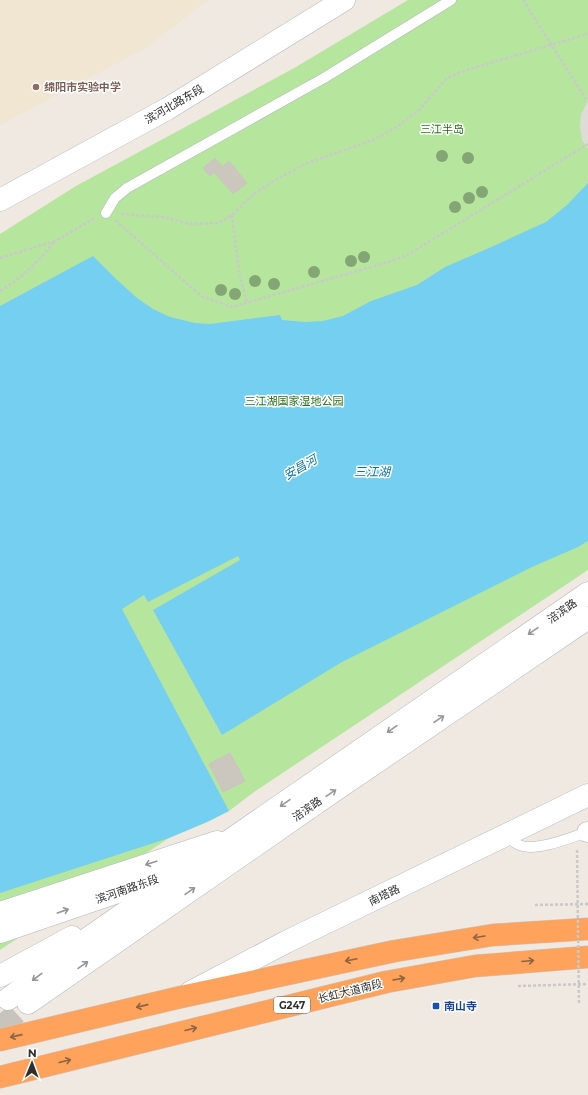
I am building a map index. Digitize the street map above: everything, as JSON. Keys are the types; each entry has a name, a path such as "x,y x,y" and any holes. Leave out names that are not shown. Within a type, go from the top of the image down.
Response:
{"highway":[{"path":"0,1040 181,997 403,950 493,935 588,929"},
{"name":"长虹大道南段","path":"0,1077 386,982 475,966 588,957"}],"main road":[{"name":"滨河北路东段","path":"0,200 168,109 344,0"},
{"name":"涪滨路","path":"60,952 18,1001 56,984 248,840 588,593"},
{"name":"涪滨路","path":"248,840 588,618"},
{"name":"南塔路","path":"181,997 286,942 588,796"},
{"name":"滨河南路东段","path":"4,921 38,919 193,867 248,840"},
{"name":"滨河南路东段","path":"4,921 248,840"},
{"path":"0,976 26,962 60,952 193,867"},
{"path":"38,919 49,927 54,934 60,952 60,972 56,984"},
{"path":"4,921 31,935 34,943 32,952 26,962"}],"lane":[{"path":"106,213 115,198 127,188 324,78 450,0"},
{"path":"506,836 520,845 531,847 587,832"}],"path":[{"path":"523,0 587,101"},
{"path":"0,258 55,240 106,213 164,217 190,224 219,223 232,215 255,193 279,178 306,164 373,140 395,128 420,109 447,78 460,72 588,34"},
{"path":"106,213 129,231 201,296 232,307 392,261 408,254 588,144"},
{"path":"232,215 239,272 247,303"},
{"path":"0,291 26,273 55,240"},
{"path":"577,850 579,1005"},
{"path":"535,905 588,904"},
{"path":"518,986 588,984"}],"shaded area":[{"name":"绵阳市实验中学","path":"0,0 208,0 144,49 0,125"},
{"path":"588,100 588,149 582,140 580,127 581,115"}],"green space":[{"name":"三江湖","path":"408,0 588,0 588,570 254,792 229,811 169,838 0,950 0,234 76,186 296,67"}],"water":[{"name":"三江湖","path":"588,183 588,541 578,547 532,567 342,662 222,735 153,610 240,560 238,556 148,602 144,595 122,609 229,811 169,838 0,893 0,306 93,256 137,298 153,309 170,317 195,323 210,324 280,315 282,320 305,322 323,321 343,316 371,301 417,285 445,267 546,222 567,205"}],"building":[{"path":"215,158 222,166 210,176 203,168"},
{"path":"229,161 247,183 233,194 215,173"},
{"path":"230,753 245,781 223,792 209,764"}],"tunnel":[{"path":"0,1028 28,1003"}],"place":[{"name":"绵阳市实验中学","path":"36,87"},
{"name":"南山寺","path":"436,1006"}],"park label":[{"name":"三江半岛","path":"442,129"},
{"name":"三江湖国家湿地公园","path":"294,401"}],"water label":[{"name":"安昌河","path":"300,467"}]}
